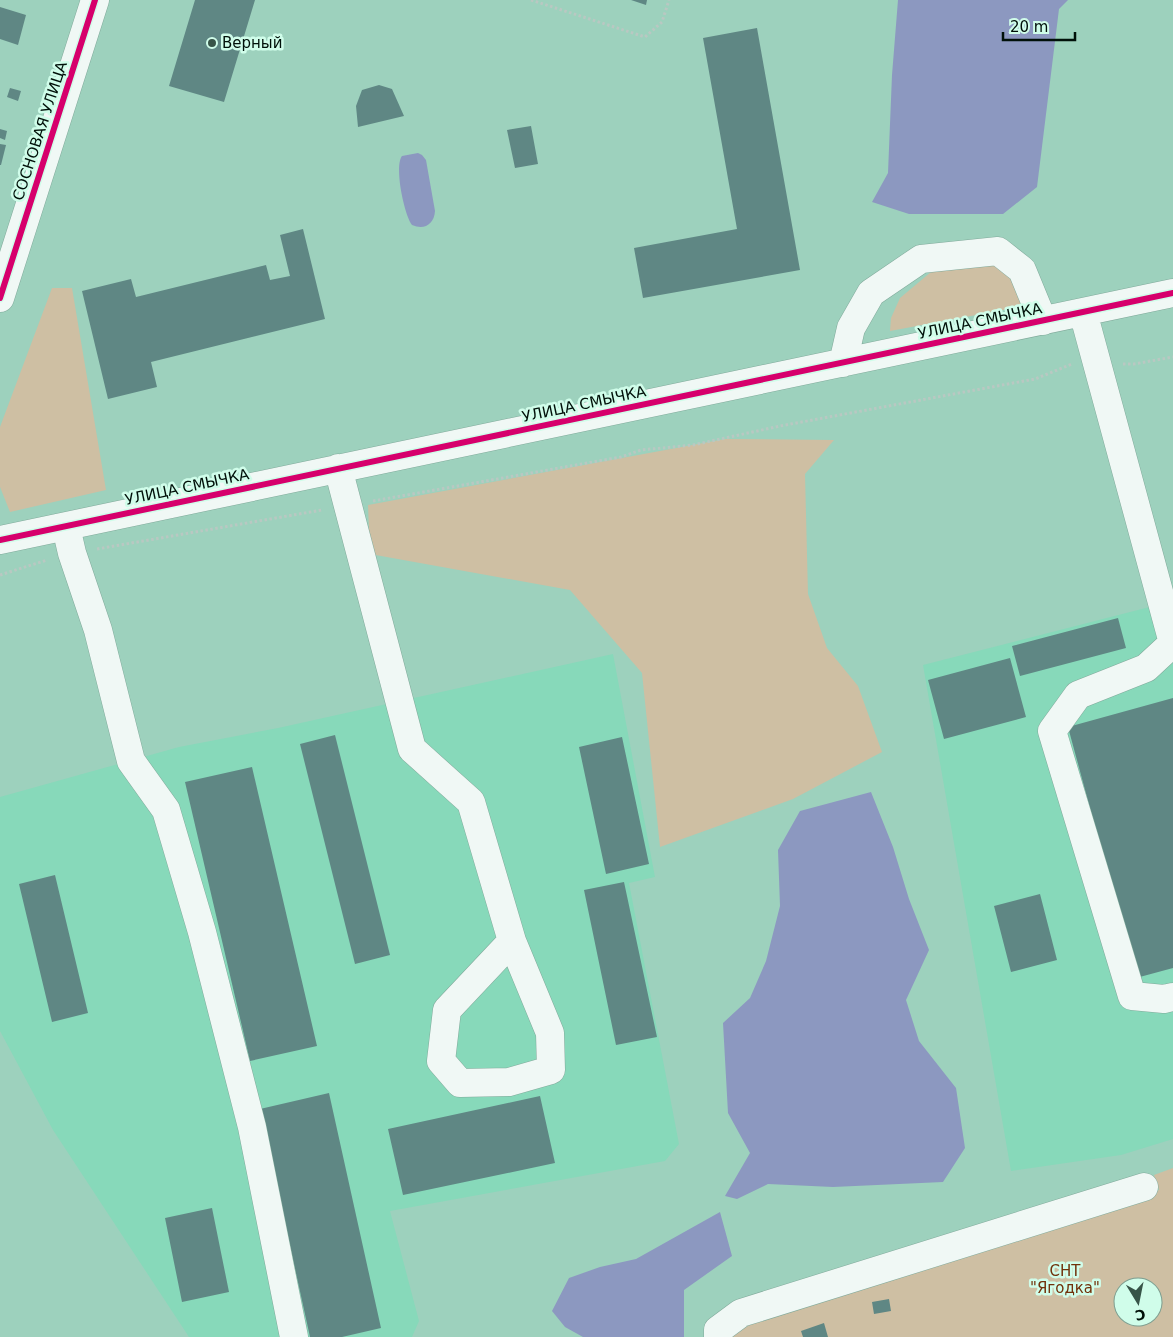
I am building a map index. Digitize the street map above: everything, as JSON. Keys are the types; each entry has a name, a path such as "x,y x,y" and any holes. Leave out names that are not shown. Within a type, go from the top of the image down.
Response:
{"street":[{"name":"СОСНОВАЯ УЛИЦА","path":"0,298 94,0"},
{"path":"844,363 851,328 871,293 920,259 998,251 1022,270 1043,321"},
{"name":"УЛИЦА СМЫЧКА","path":"0,540 1173,293"},
{"path":"1083,312 1173,643 1146,668 1078,695 1052,731 1132,996 1164,999 1173,997"},
{"path":"338,468 412,749 472,802 512,941 550,1033 551,1070 509,1082 460,1083 441,1061 447,1010 512,941"},
{"path":"66,527 72,553 98,630 131,761 166,810 202,932 252,1127 294,1337"},
{"path":"718,1337 718,1330 741,1313 1144,1187"}],"path":[{"path":"531,0 645,37 662,22 669,0"},
{"path":"0,575 72,553 621,457 641,450 693,445 780,426 1036,379 1070,364 1134,364 1173,357"}],"shaded area":[{"path":"1173,601 1173,1139 1121,1155 1011,1171 923,665"},
{"path":"613,654 655,877 629,883 679,1144 665,1161 390,1211 419,1321 412,1337 189,1337 53,1130 0,1031 0,797 179,747 278,728"}],"green space":[{"path":"979,260 1008,270 1020,281 1020,307 890,331 891,318 900,298 931,272"},
{"path":"52,288 72,288 106,490 10,512 0,487 0,427"},
{"path":"725,439 834,440 805,474 808,594 827,648 858,686 882,752 793,799 660,847 642,673 570,590 370,554 368,505"},
{"name":"СНТ \"Ягодка\"","path":"1173,1168 1173,1337 725,1337 747,1320 1159,1190 1154,1175"}],"water":[{"path":"898,0 1068,0 1059,9 1037,187 1003,214 909,214 872,202 888,173 892,75"},
{"path":"418,153 426,160 435,211 433,220 428,225 421,227 412,225 409,219 401,190 399,169 402,156"},
{"path":"871,792 893,847 909,899 929,950 906,1000 919,1041 956,1088 965,1148 943,1182 833,1187 768,1184 737,1199 725,1196 750,1153 728,1113 723,1023 750,998 766,961 780,906 778,850 800,811"},
{"path":"720,1212 732,1256 684,1290 684,1337 583,1337 565,1327 552,1311 569,1278 600,1267 636,1259"}],"building":[{"name":"Верный","path":"195,0 255,0 224,102 169,86"},
{"path":"631,0 647,0 646,5"},
{"path":"0,7 26,15 18,45 0,39"},
{"path":"757,28 800,270 643,298 634,248 737,229 703,38"},
{"path":"379,85 392,89 404,116 358,127 356,106 362,90"},
{"path":"10,88 21,91 18,101 7,97"},
{"path":"531,126 538,164 515,168 507,130"},
{"path":"0,129 7,131 5,140 0,138"},
{"path":"0,144 6,145 1,165 0,165"},
{"path":"303,229 325,319 151,362 157,387 108,399 82,291 131,279 136,297 266,265 270,280 290,276 280,235"},
{"path":"1118,618 1126,648 1020,676 1012,646"},
{"path":"1010,658 1026,717 944,739 928,680"},
{"path":"1173,698 1173,968 1136,978 1068,727"},
{"path":"335,735 390,955 355,964 300,744"},
{"path":"622,737 649,864 606,874 579,747"},
{"path":"252,767 317,1046 250,1061 185,782"},
{"path":"55,875 88,1013 52,1022 19,884"},
{"path":"624,882 657,1037 616,1045 584,890"},
{"path":"1040,894 1057,960 1011,972 994,906"},
{"path":"329,1093 381,1328 342,1337 310,1337 260,1109"},
{"path":"540,1096 555,1163 403,1195 388,1129"},
{"path":"212,1208 229,1292 182,1302 165,1218"},
{"path":"889,1299 891,1311 874,1314 872,1302"},
{"path":"824,1323 828,1337 803,1337 801,1331"}],"cycle path":[{"path":"0,298 95,0"},
{"path":"0,540 1173,293"}],"place":[{"name":"Верный","path":"212,43"}]}
